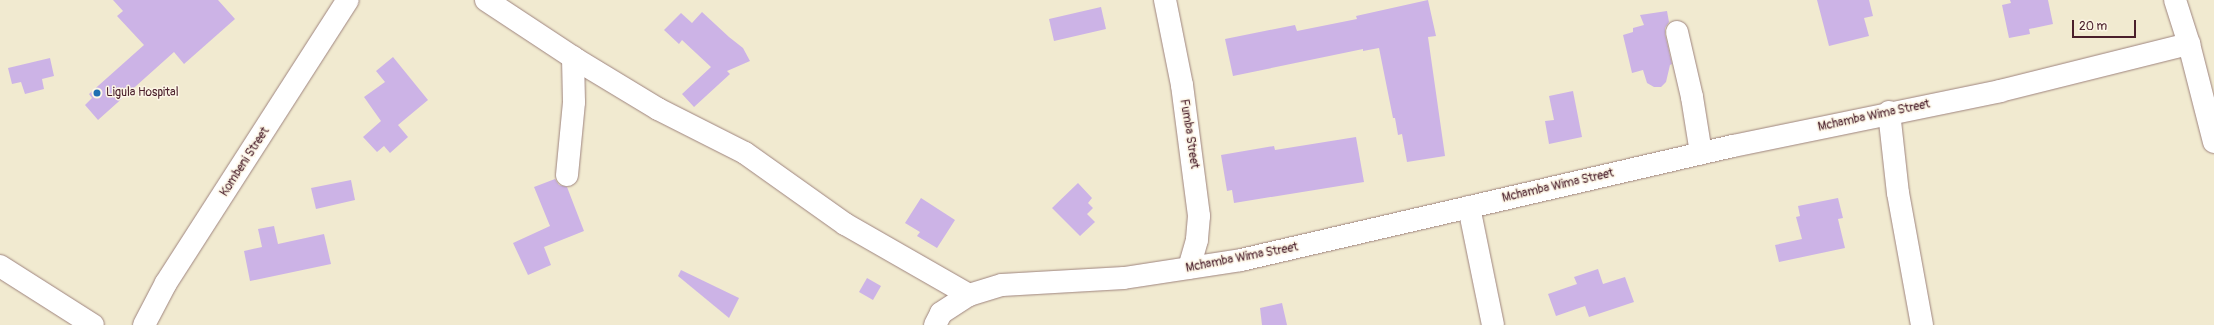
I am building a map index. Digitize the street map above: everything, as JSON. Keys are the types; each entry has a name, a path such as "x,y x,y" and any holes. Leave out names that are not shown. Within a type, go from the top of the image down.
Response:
{"street":[{"name":"Kombeni Street","path":"144,325 166,283 348,0"},
{"path":"486,0 573,57 658,109 745,153 845,224 969,295"},
{"name":"Fumba Street","path":"1166,0 1183,93 1199,216 1197,240 1189,268"},
{"path":"2175,0 2189,44 2213,133"},
{"path":"1677,32 1692,97 1701,153"},
{"name":"Mchamba Wima Street","path":"936,325 942,313 969,295 1002,285 1124,278 1241,260 1701,153 1889,112 2000,91 2189,44"},
{"path":"567,175 574,102 573,57"},
{"path":"1889,112 1898,193 1922,325"},
{"path":"1469,207 1493,325"},
{"path":"0,266 93,325"}],"building":[{"path":"113,0 218,0 235,19 184,64 174,52 98,120 85,105 92,98 89,94 144,45 117,16 123,11"},
{"path":"1428,0 1436,36 1428,37 1445,156 1407,162 1402,134 1398,135 1395,118 1393,118 1379,48 1363,51 1363,49 1233,76 1225,39 1295,25 1297,31 1357,19 1356,16"},
{"path":"1817,0 1869,0 1873,16 1864,18 1869,36 1829,46"},
{"path":"2010,0 2048,0 2053,24 2029,29 2030,34 2009,38 2002,5 2011,3"},
{"path":"1101,7 1106,29 1054,41 1049,19"},
{"path":"1667,11 1669,22 1665,28 1665,34 1672,64 1670,65 1666,82 1661,87 1654,87 1647,83 1643,70 1632,73 1623,35 1633,32 1633,28 1644,25 1640,15"},
{"path":"702,12 743,48 750,61 727,71 730,74 694,107 682,94 711,67 682,40 679,44 664,30 681,13 692,23"},
{"path":"393,57 428,100 398,125 408,137 390,153 384,146 377,152 363,137 381,121 364,97 385,82 376,71"},
{"path":"50,58 54,76 42,79 44,89 25,94 21,82 12,84 8,68"},
{"path":"1573,91 1582,137 1549,144 1545,121 1554,120 1549,96"},
{"path":"1356,137 1364,182 1234,203 1232,190 1227,191 1221,155 1274,146 1275,150"},
{"path":"555,179 559,185 567,187 584,231 544,247 551,265 528,275 513,243 550,226 534,187"},
{"path":"351,180 355,200 316,209 311,188"},
{"path":"1078,183 1092,198 1088,203 1093,208 1087,214 1095,222 1080,236 1052,208"},
{"path":"921,198 955,220 937,248 917,236 920,232 905,223"},
{"path":"1838,198 1843,218 1838,219 1845,248 1779,262 1775,245 1802,239 1796,217 1800,216 1798,206"},
{"path":"274,226 278,244 324,234 331,264 250,281 244,251 262,247 258,229"},
{"path":"1598,269 1603,284 1625,277 1634,302 1589,317 1585,306 1556,316 1548,294 1577,284 1574,277"},
{"path":"681,270 739,298 729,318 678,276"},
{"path":"867,278 881,286 873,300 859,292"},
{"path":"1282,303 1287,325 1262,325 1260,308"}],"place":[{"name":"Ligula Hospital","path":"97,93"}]}
